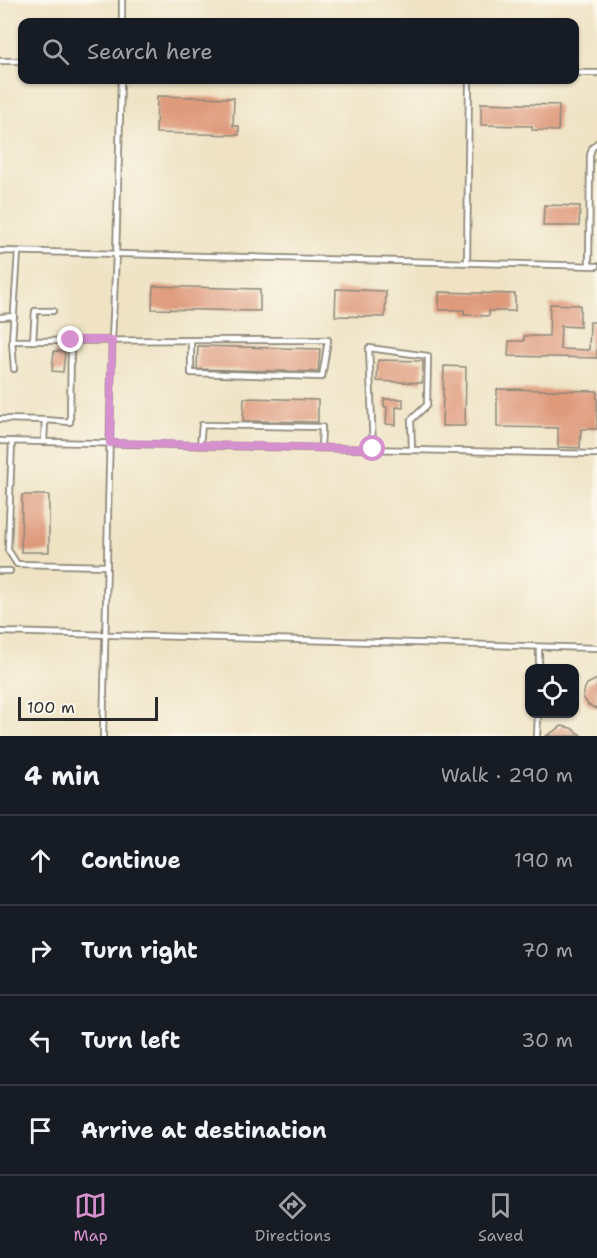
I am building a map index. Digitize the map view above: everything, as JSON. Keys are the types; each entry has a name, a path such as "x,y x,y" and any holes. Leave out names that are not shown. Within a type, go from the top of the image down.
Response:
{"lane":[{"path":"122,0 122,18"},
{"path":"0,61 18,61"},
{"path":"579,73 597,73"},
{"path":"103,736 112,340 121,84"},
{"path":"467,263 469,84"},
{"path":"589,266 590,155 597,143"},
{"path":"0,251 597,266"},
{"path":"14,369 12,341 18,252"},
{"path":"33,341 35,311 53,311"},
{"path":"0,317 14,316"},
{"path":"12,341 71,340 112,340 191,340 328,340 322,377 191,373 191,340"},
{"path":"0,419 70,422 71,340"},
{"path":"373,449 369,348 428,356 427,405 411,420 412,450"},
{"path":"44,442 45,420"},
{"path":"200,445 202,425 322,427 321,448"},
{"path":"0,441 597,454"},
{"path":"12,441 8,550 17,564 107,566"},
{"path":"0,571 10,572"},
{"path":"0,632 597,648"},
{"path":"539,646 539,664"},
{"path":"537,736 538,718"}],"building":[{"path":"157,96 234,98 233,126 239,126 239,135 156,133"},
{"path":"481,103 559,105 558,131 532,130 532,126 481,125"},
{"path":"544,205 580,206 579,226 543,226"},
{"path":"153,286 260,289 260,311 152,309"},
{"path":"336,289 386,291 385,317 335,316"},
{"path":"439,292 515,294 515,311 489,311 489,316 464,315 464,310 439,310"},
{"path":"550,304 580,305 580,327 561,326 560,349 589,350 590,322 597,322 597,358 508,356 509,341 524,341 524,336 549,336"},
{"path":"198,346 320,349 318,372 197,369"},
{"path":"54,351 65,352 63,372 52,371"},
{"path":"378,360 423,361 422,383 377,381"},
{"path":"444,366 466,367 465,426 442,426"},
{"path":"497,389 597,391 597,429 581,429 580,448 558,447 558,428 497,427"},
{"path":"244,398 318,400 318,422 243,421"},
{"path":"384,399 403,399 403,408 396,407 396,425 386,424 387,407 384,407"},
{"path":"22,495 49,495 49,552 21,552"},
{"path":"597,679 597,709 588,705 583,697 587,684"},
{"path":"562,726 571,728 582,736 546,736"}],"route":[{"path":"71,340 112,340 110,443 373,449"}]}
